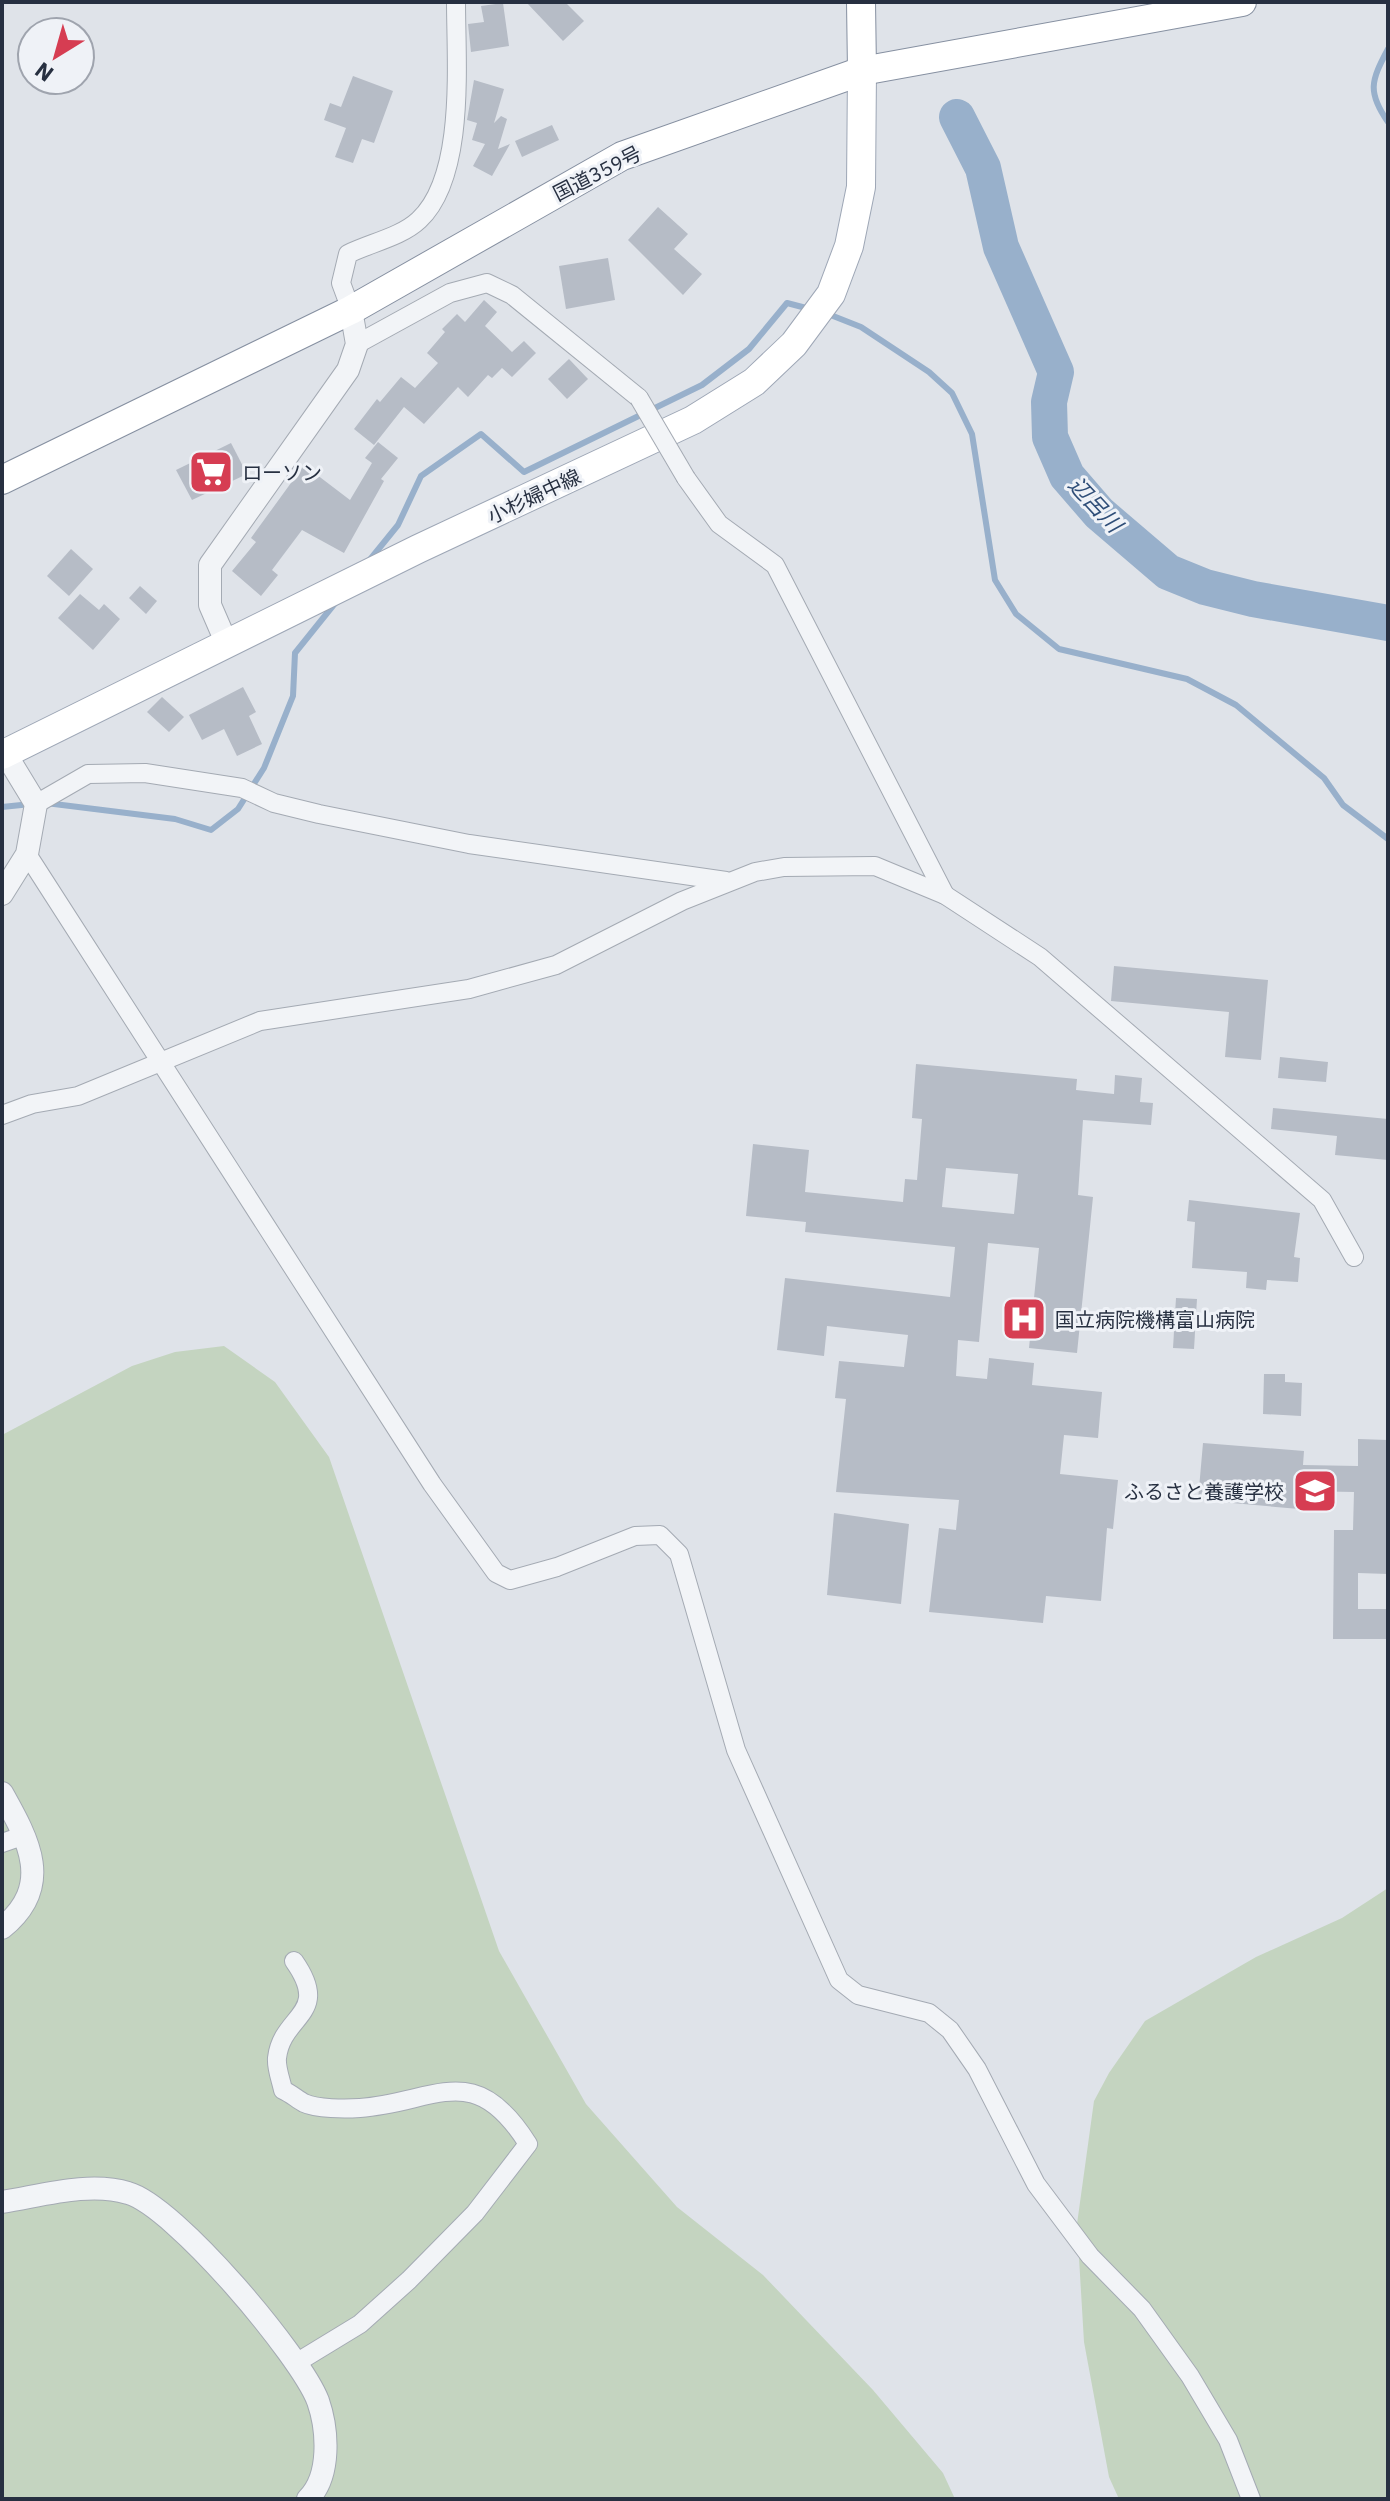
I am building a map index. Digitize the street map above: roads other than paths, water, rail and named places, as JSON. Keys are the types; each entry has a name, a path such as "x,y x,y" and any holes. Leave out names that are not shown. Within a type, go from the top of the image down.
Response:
{"main road":[{"name":"小杉婦中線","path":"4,754 226,642 693,420 754,382 794,344 831,294 849,246 861,187 861,2"},
{"name":"国道359号","path":"2,480 351,310 622,156 862,71 1242,2"}],"street":[{"path":"226,642 210,605 210,565 348,370 357,344 351,310 341,283 348,254 417,222 437,200 447,172 456,81 456,2"},
{"path":"357,344 450,293 487,283 512,295 639,398 686,478 719,524 775,565 945,895"},
{"path":"2,894 27,854 36,804 4,754"},
{"path":"36,804 88,774 145,773 242,788 274,803 469,844 727,882"},
{"path":"27,854 432,1484 496,1573 510,1580 557,1567 635,1536 660,1535 679,1554 736,1750 839,1980 858,1995 929,2013 950,2030 977,2069 1036,2184 1090,2256 1142,2309 1190,2376 1228,2440 1251,2499"},
{"path":"2,1115 32,1104 78,1096 160,1065 260,1021 469,989 556,965 727,882 784,867 875,866 945,895 1040,957 1322,1200 1354,1257"},
{"path":"2,1793 25,1835 35,1879 17,1916 2,1928"},
{"path":"2,1843 25,1835"},
{"path":"294,1961 306,1978 308,2007 280,2047 277,2061 283,2090 306,2104 358,2109 456,2090 478,2093 514,2122 528,2144 475,2213 409,2280 360,2324 296,2363"},
{"path":"2,2202 86,2189 128,2193 162,2211 204,2249 296,2363 317,2399 324,2426 325,2465 308,2499"}],"waterway":[{"path":"1388,49 1374,86 1377,102 1388,122"},
{"name":"辺呂川","path":"957,117 983,168 1001,247 1056,372 1049,402 1050,437 1067,476 1099,513 1168,572 1205,587 1253,599 1388,623"},
{"path":"368,562 398,525 421,476 481,434 524,472 702,385 749,349 787,303 810,309"},
{"path":"828,314 861,327 929,372 952,393 972,434 995,580 1016,614 1059,649 1187,679 1236,705 1324,778 1343,805 1388,839"},
{"path":"46,803 175,819 211,830 238,809 264,768 293,696 295,653 336,602"},
{"path":"2,807 31,804"}],"place":[{"name":"ローソン","path":"211,472"},
{"name":"国立病院機構富山病院","path":"1024,1319"},
{"name":"ふるさと養護学校","path":"1315,1491"}]}
